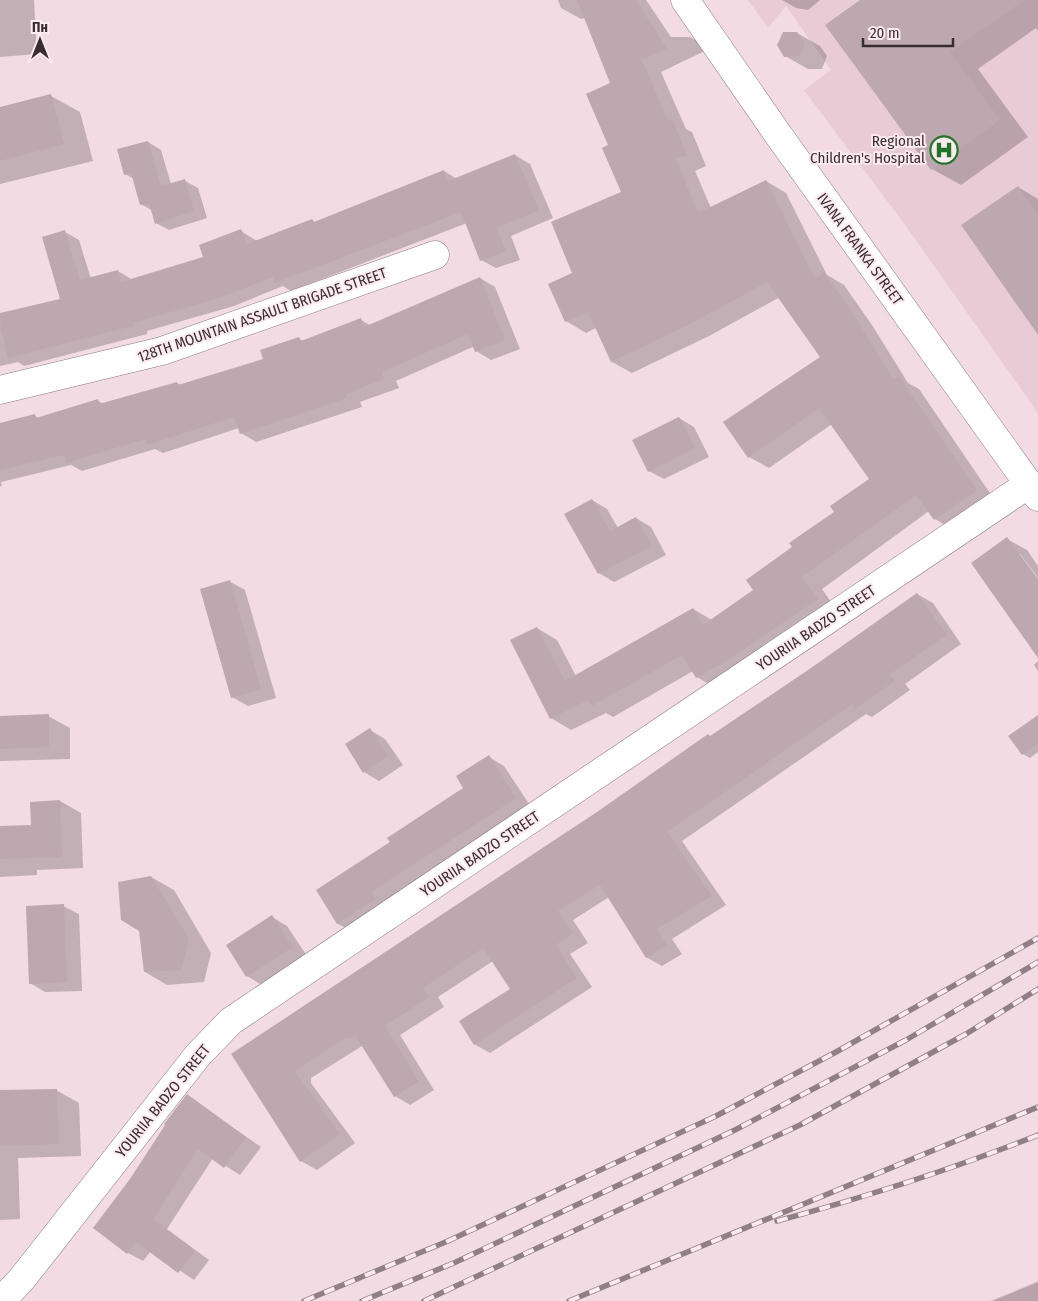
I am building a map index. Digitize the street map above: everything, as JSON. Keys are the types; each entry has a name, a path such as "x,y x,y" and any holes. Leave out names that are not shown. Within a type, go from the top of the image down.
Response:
{"street":[{"name":"IVANA FRANKA STREET","path":"685,0 838,219 1033,490"},
{"name":"128TH MOUNTAIN ASSAULT BRIGADE STREET","path":"0,390 162,351 435,255"},
{"name":"YOURIIA BADZO STREET","path":"1,1301 22,1280 198,1054 231,1021 1033,490"}],"shaded area":[{"name":"Regional Children's Hospital","path":"748,0 1038,0 1038,413 903,222 804,90 831,70 786,6 768,28"},
{"path":"1038,1281 1038,1301 989,1301"}],"building":[{"path":"577,0 636,0 667,49 642,60 668,121 672,119 687,155 676,159 698,213 766,180 815,279 824,272 852,312 894,380 899,376 977,490 934,520 916,495 802,577 818,599 728,660 696,678 682,655 592,706 588,700 550,719 510,640 537,627 565,681 693,608 703,625 753,590 746,580 792,547 789,543 834,512 830,506 869,479 819,408 748,458 723,422 820,357 767,282 688,325 611,362 588,312 565,322 548,284 572,273 551,222 621,192 602,148 608,145 586,94 610,83"},
{"path":"860,0 1025,0 950,52 1000,120 931,170 825,25"},
{"path":"783,32 797,32 805,43 800,56 784,57 777,45"},
{"path":"51,94 64,144 0,161 0,107"},
{"path":"148,141 161,186 185,179 194,211 155,224 149,203 140,205 131,173 124,175 117,149"},
{"path":"515,154 539,210 497,228 506,251 480,261 461,212 275,283 273,277 219,298 133,323 133,326 8,358 0,323 0,313 60,299 42,237 65,230 80,280 118,270 121,282 203,257 199,245 241,229 247,244 312,219 314,222 444,170 448,181"},
{"path":"1018,186 1038,215 1038,335 961,225"},
{"path":"480,277 505,340 475,352 468,334 382,372 384,379 346,394 347,398 240,434 234,417 147,445 145,439 66,463 64,455 0,470 0,423 35,414 36,418 98,399 99,404 177,382 178,385 263,359 260,350 299,337 301,341 361,318 364,327"},
{"path":"679,417 695,448 648,472 632,440"},
{"path":"592,499 610,531 636,517 652,546 598,574 564,514"},
{"path":"1007,537 1038,579 1038,658 971,563"},
{"path":"230,580 261,689 231,698 200,589"},
{"path":"917,593 947,635 890,674 895,681 855,709 852,704 667,832 712,896 657,929 667,945 646,958 600,885 558,911 573,933 556,945 577,978 474,1045 459,1021 510,989 483,948 423,988 429,997 385,1026 419,1081 394,1097 355,1035 348,1039 347,1037 296,1070 296,1073 340,1134 300,1162 231,1054 597,812 708,734 710,736 811,668"},
{"path":"49,714 49,747 0,749 0,716"},
{"path":"1038,715 1038,743 1022,755 1008,736"},
{"path":"370,728 388,756 363,773 345,744"},
{"path":"489,755 516,798 371,892 376,899 337,924 316,890 390,842 387,838 463,788 456,776"},
{"path":"60,800 62,857 0,859 0,826 31,825 30,802"},
{"path":"151,876 189,939 181,970 144,972 139,931 121,920 118,882"},
{"path":"64,904 67,982 29,984 26,906"},
{"path":"272,915 293,947 246,977 226,945"},
{"path":"57,1089 59,1144 0,1146 0,1090"},
{"path":"187,1094 246,1137 224,1168 198,1149 153,1219 195,1251 178,1273 136,1242 127,1254 93,1228 130,1179 164,1124"}],"railway":[{"path":"304,1301 448,1241 716,1116 836,1052 1038,938"},
{"path":"362,1301 456,1262 735,1130 906,1040 1038,962"},
{"path":"424,1301 800,1125 966,1034 1038,989"},
{"path":"569,1301 1038,1107"},
{"path":"777,1221 909,1182 1038,1135"}],"place":[{"name":"Regional Children's Hospital","path":"944,150"}]}
